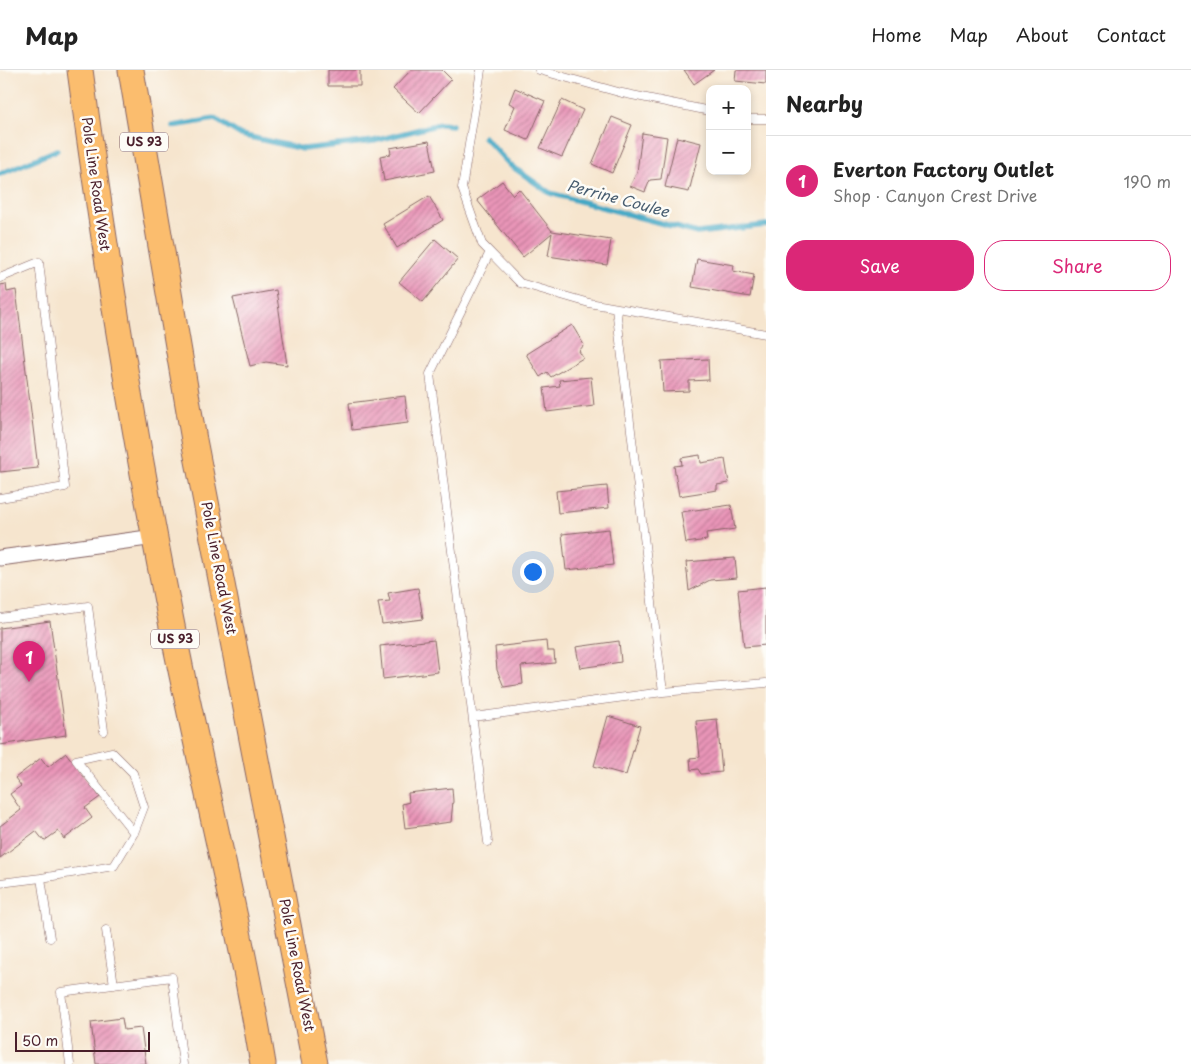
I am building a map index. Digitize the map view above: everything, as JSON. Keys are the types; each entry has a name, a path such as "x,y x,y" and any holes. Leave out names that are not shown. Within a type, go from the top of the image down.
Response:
{"highway":[{"name":"Pole Line Road West","path":"80,70 106,259 155,537 178,657 233,906 263,1064"},
{"name":"Pole Line Road West","path":"132,70 194,440 316,1064"}],"street":[{"path":"0,558 155,537"}],"lane":[{"path":"481,70 462,188 482,244 520,283 589,303 766,334"},
{"path":"539,70 622,93 706,110"},
{"path":"751,119 766,119"},
{"path":"488,842 430,374 490,252"},
{"path":"0,278 39,262 64,487 0,498"},
{"path":"616,308 663,692"},
{"path":"0,618 88,606 104,731"},
{"path":"473,716 663,692 766,683"},
{"path":"0,883 114,866 134,833 144,807 133,773 112,752 76,760 134,833"},
{"path":"41,878 50,938"},
{"path":"106,930 114,985"},
{"path":"70,1064 61,992 172,977 184,1064"}],"building":[{"path":"328,70 360,70 360,86 328,86"},
{"path":"411,70 442,70 451,79 419,113 393,89"},
{"path":"684,70 714,70 694,84"},
{"path":"736,70 766,70 766,84 735,81"},
{"path":"515,88 545,101 528,140 505,130 515,106 509,103"},
{"path":"562,100 583,110 562,157 540,148"},
{"path":"612,117 632,125 612,173 592,164"},
{"path":"642,133 667,137 661,179 650,180 645,192 630,186 637,172"},
{"path":"677,137 701,143 689,192 665,187"},
{"path":"429,141 435,171 384,181 380,156 391,154 390,148"},
{"path":"502,181 513,195 519,189 552,231 611,240 607,265 548,256 552,233 523,257 477,200"},
{"path":"429,196 443,220 397,248 383,224"},
{"path":"435,239 458,259 423,302 399,282"},
{"path":"697,259 734,265 733,271 754,275 750,297 692,287"},
{"path":"6,284 7,292 16,290 38,468 0,472 0,285"},
{"path":"276,290 287,365 266,362 250,366 233,298"},
{"path":"572,325 584,345 579,351 583,358 551,377 547,372 540,377 526,354"},
{"path":"708,359 709,380 689,381 689,391 663,392 661,361"},
{"path":"591,377 594,406 547,412 544,388 560,386 559,380"},
{"path":"405,396 408,423 352,430 349,403"},
{"path":"700,455 701,463 725,459 729,483 717,485 717,490 679,496 674,466 682,465 681,458"},
{"path":"607,486 609,508 558,513 556,491"},
{"path":"731,505 735,529 706,533 707,540 686,543 681,512"},
{"path":"609,529 613,565 566,570 562,534"},
{"path":"735,558 737,578 710,580 689,591 686,562"},
{"path":"766,587 766,645 744,647 738,590"},
{"path":"418,588 423,619 382,624 378,602 390,601 388,593"},
{"path":"50,621 66,735 0,745 0,628"},
{"path":"434,640 438,672 383,679 380,646"},
{"path":"546,641 547,651 554,651 555,663 521,666 523,684 504,687 497,670 495,647"},
{"path":"619,641 621,662 580,668 576,647"},
{"path":"608,716 640,726 626,775 594,766"},
{"path":"717,719 722,772 701,774 698,769 691,770 690,758 700,757 696,721"},
{"path":"66,753 100,797 85,808 92,818 64,839 58,831 44,841 36,831 0,858 0,826 21,810 10,794 21,786 15,778 41,758 48,767"},
{"path":"452,788 451,822 405,828 402,804 409,802 408,793"},
{"path":"122,1018 124,1030 141,1028 146,1064 96,1064 91,1022"}],"waterway":[{"name":"Perrine Coulee","path":"173,126 215,119 241,135 303,149 374,141 440,124 452,125"},
{"name":"Perrine Coulee","path":"484,137 510,165 550,193 697,233 766,225"},
{"name":"Perrine Coulee","path":"0,174 57,150"}],"place":[{"name":"Everton Factory Outlet","path":"29,682"}]}
